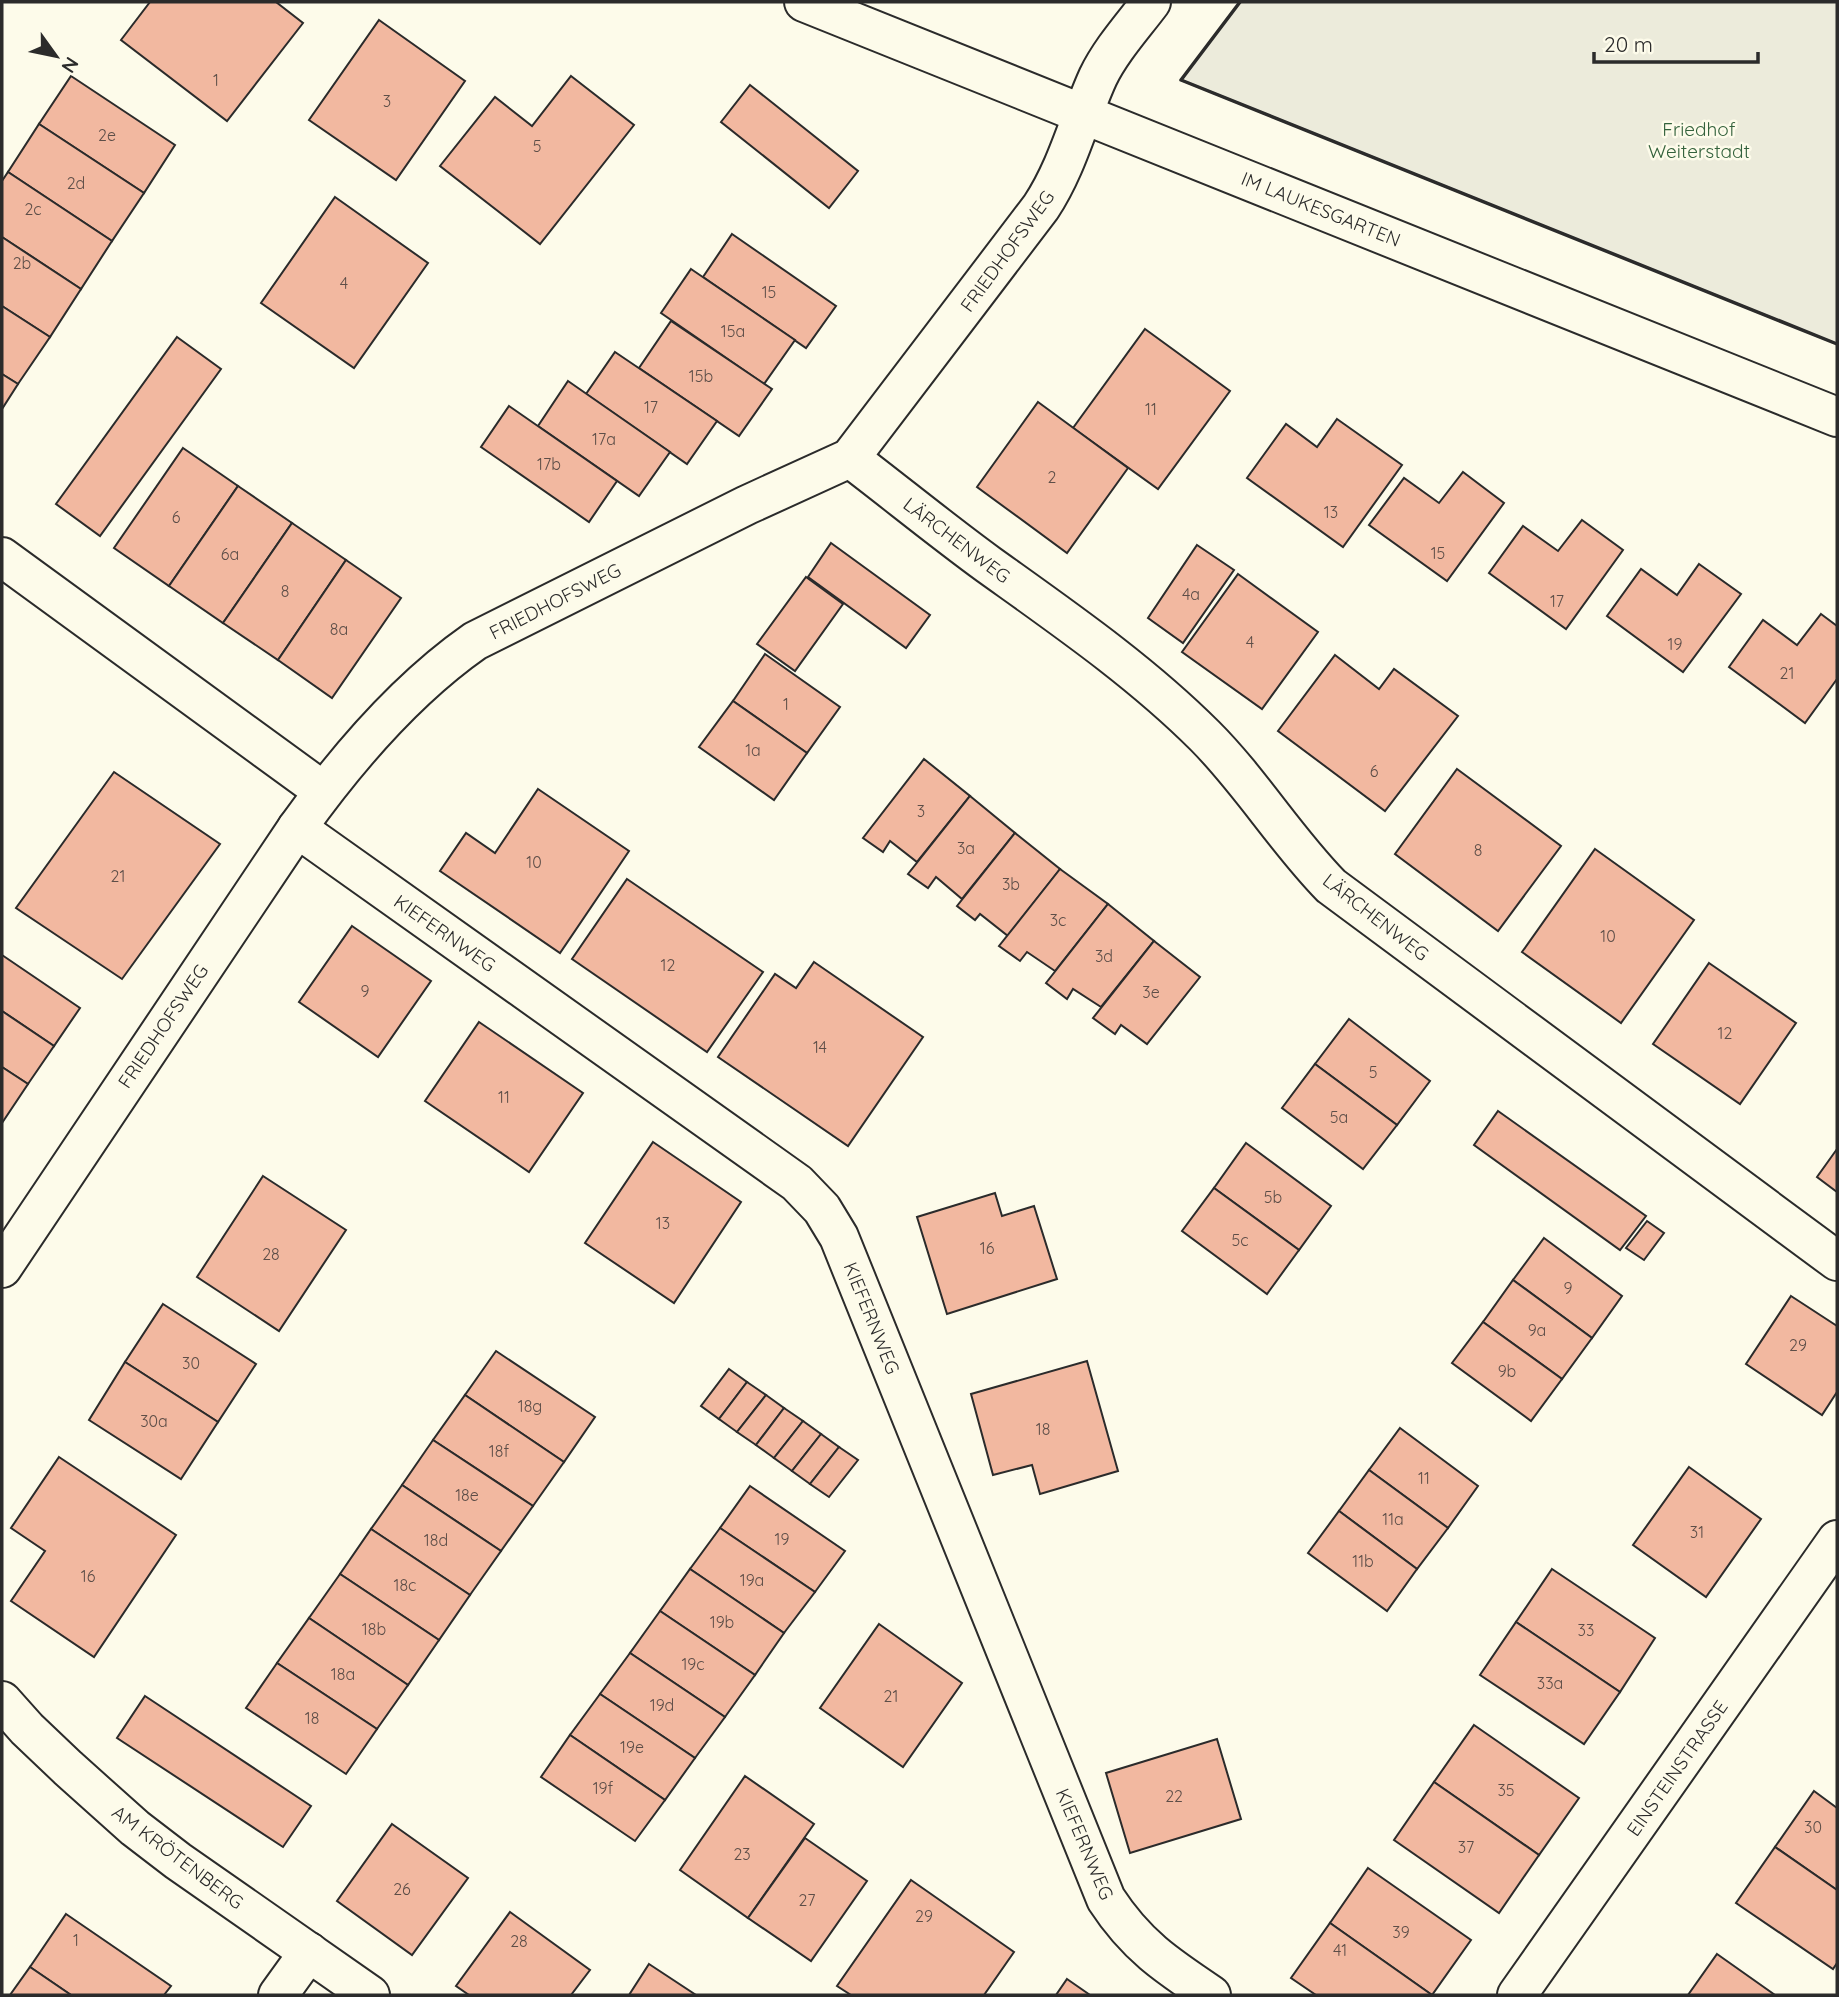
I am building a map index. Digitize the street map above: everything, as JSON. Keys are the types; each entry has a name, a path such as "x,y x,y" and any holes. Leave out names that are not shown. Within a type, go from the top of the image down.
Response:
{"street":[{"name":"IM LAUKESGARTEN","path":"804,2 1837,418"},
{"name":"FRIEDHOFSWEG","path":"2,1268 323,791 413,692 443,664 475,641 747,505 850,458 1041,206 1067,161 1099,76 1152,2"},
{"name":"LÄRCHENWEG","path":"850,458 1084,634 1172,704 1240,774 1308,862 1331,886 1837,1261"},
{"path":"2,558 323,791"},
{"name":"KIEFERNWEG","path":"297,828 797,1184 822,1209 839,1237 1106,1899 1136,1939 1211,1995"},
{"name":"EINSTEINSTRASSE","path":"1517,1995 1837,1540"},
{"name":"AM KRÖTENBERG","path":"2,1700 43,1745 135,1828 370,1995"},
{"path":"278,1995 309,1952"}],"green space":[{"name":"Friedhof Weiterstadt","path":"1240,2 1837,2 1837,344 1181,80"}],"building":[{"path":"150,2 276,2 303,23 227,121 121,40"},
{"path":"379,20 465,81 396,180 309,120"},
{"path":"71,76 175,145 144,193 39,124"},
{"path":"571,76 634,125 540,244 440,166 495,97 532,126"},
{"path":"750,85 858,171 829,208 721,122"},
{"path":"39,124 144,193 112,241 8,172"},
{"path":"8,172 112,241 81,289 2,237 2,181"},
{"path":"335,197 428,263 354,368 261,303"},
{"path":"732,234 836,306 806,348 703,277"},
{"path":"2,237 81,289 50,337 2,306"},
{"path":"691,269 795,340 764,384 661,313"},
{"path":"2,306 50,337 18,384 2,374"},
{"path":"671,321 772,389 739,436 639,368"},
{"path":"1145,329 1230,391 1158,489 1073,428"},
{"path":"177,337 221,369 100,536 56,504"},
{"path":"615,352 717,421 687,464 586,394"},
{"path":"2,374 18,384 2,409"},
{"path":"568,381 670,452 639,496 538,426"},
{"path":"1038,402 1128,468 1067,553 977,487"},
{"path":"509,406 617,481 589,522 481,447"},
{"path":"1337,419 1402,465 1343,547 1247,478 1286,424 1317,447"},
{"path":"183,448 238,486 169,586 114,548"},
{"path":"1463,472 1504,503 1447,581 1369,525 1404,478 1439,503"},
{"path":"238,486 292,523 223,623 169,586"},
{"path":"1582,520 1623,550 1566,629 1489,573 1523,526 1558,551"},
{"path":"292,523 346,560 278,660 223,623"},
{"path":"831,543 930,615 906,648 808,577"},
{"path":"1197,545 1234,570 1183,643 1148,618"},
{"path":"346,560 401,598 332,698 278,660"},
{"path":"1699,564 1741,594 1683,672 1607,616 1641,569 1677,595"},
{"path":"1238,574 1318,632 1262,709 1182,652"},
{"path":"806,577 843,604 795,671 757,644"},
{"path":"1821,614 1837,626 1837,679 1805,723 1729,667 1763,620 1797,645"},
{"path":"765,654 840,707 807,753 733,701"},
{"path":"1335,655 1379,689 1394,669 1458,716 1385,811 1278,731"},
{"path":"733,701 807,753 774,800 699,747"},
{"path":"924,759 970,796 917,862 890,841 883,852 863,838"},
{"path":"1457,769 1561,846 1498,931 1395,854"},
{"path":"114,772 220,844 122,979 16,908"},
{"path":"538,789 629,851 560,953 440,871 466,833 495,853"},
{"path":"970,796 1015,833 962,899 936,877 928,888 908,874"},
{"path":"1015,833 1060,869 1008,936 980,914 975,920 957,906"},
{"path":"1595,849 1694,920 1621,1023 1522,952"},
{"path":"1060,869 1108,904 1055,971 1027,952 1020,961 999,946"},
{"path":"627,879 763,972 707,1052 572,959"},
{"path":"1108,904 1154,941 1101,1007 1073,989 1067,999 1046,983"},
{"path":"352,926 431,981 378,1057 299,1002"},
{"path":"1154,941 1200,977 1147,1044 1121,1025 1115,1034 1093,1018"},
{"path":"2,955 80,1008 54,1046 2,1011"},
{"path":"814,962 923,1037 848,1146 718,1057 775,974 796,988"},
{"path":"1709,963 1796,1023 1740,1104 1653,1044"},
{"path":"2,1011 54,1046 28,1084 2,1067"},
{"path":"1349,1019 1430,1081 1397,1125 1315,1064"},
{"path":"479,1022 583,1093 529,1172 425,1101"},
{"path":"1315,1064 1397,1125 1363,1169 1282,1108"},
{"path":"2,1067 28,1084 2,1123"},
{"path":"1498,1111 1646,1216 1620,1250 1474,1145"},
{"path":"653,1142 741,1202 674,1303 585,1243"},
{"path":"1246,1143 1331,1206 1299,1250 1214,1188"},
{"path":"1837,1149 1837,1192 1817,1177"},
{"path":"263,1176 346,1230 279,1331 197,1277"},
{"path":"1214,1188 1299,1250 1267,1294 1182,1231"},
{"path":"995,1193 1002,1216 1034,1206 1057,1279 947,1314 917,1217"},
{"path":"1647,1221 1664,1233 1644,1260 1626,1248"},
{"path":"1544,1238 1622,1296 1592,1338 1513,1280"},
{"path":"1513,1280 1592,1338 1562,1379 1483,1322"},
{"path":"1791,1296 1837,1326 1837,1392 1822,1415 1746,1364"},
{"path":"163,1304 256,1364 218,1422 125,1362"},
{"path":"1483,1322 1562,1379 1531,1421 1452,1363"},
{"path":"496,1351 595,1417 564,1462 465,1395"},
{"path":"1087,1361 1118,1471 1040,1494 1032,1465 993,1475 971,1394"},
{"path":"125,1362 218,1422 181,1479 89,1420"},
{"path":"729,1369 747,1382 719,1419 701,1406"},
{"path":"747,1382 766,1395 737,1432 719,1419"},
{"path":"465,1395 564,1462 533,1506 433,1440"},
{"path":"766,1395 784,1408 756,1445 737,1432"},
{"path":"784,1408 803,1421 774,1458 756,1445"},
{"path":"803,1421 821,1434 792,1471 774,1458"},
{"path":"1400,1428 1478,1486 1448,1528 1369,1470"},
{"path":"821,1434 839,1447 810,1484 792,1471"},
{"path":"433,1440 533,1506 501,1551 402,1485"},
{"path":"839,1447 858,1460 829,1497 810,1484"},
{"path":"59,1457 176,1535 94,1657 11,1601 45,1551 11,1528"},
{"path":"1689,1467 1761,1519 1706,1597 1633,1545"},
{"path":"1369,1470 1448,1528 1417,1569 1339,1511"},
{"path":"402,1485 501,1551 470,1595 371,1529"},
{"path":"750,1486 845,1551 815,1592 720,1528"},
{"path":"1339,1511 1417,1569 1387,1611 1308,1553"},
{"path":"720,1528 815,1592 784,1633 690,1569"},
{"path":"371,1529 470,1595 439,1640 340,1574"},
{"path":"690,1569 784,1633 755,1675 660,1611"},
{"path":"1552,1569 1655,1638 1620,1692 1516,1622"},
{"path":"340,1574 439,1640 408,1685 309,1618"},
{"path":"660,1611 755,1675 725,1717 630,1653"},
{"path":"309,1618 408,1685 377,1729 277,1663"},
{"path":"1516,1622 1620,1692 1584,1744 1480,1675"},
{"path":"879,1624 962,1683 903,1767 820,1708"},
{"path":"630,1653 725,1717 695,1758 600,1694"},
{"path":"277,1663 377,1729 346,1774 246,1708"},
{"path":"600,1694 695,1758 665,1800 570,1735"},
{"path":"145,1696 311,1806 283,1847 117,1738"},
{"path":"1474,1725 1579,1798 1539,1855 1434,1782"},
{"path":"570,1735 665,1800 635,1841 541,1777"},
{"path":"1217,1739 1241,1819 1130,1853 1106,1773"},
{"path":"745,1776 814,1824 748,1918 680,1870"},
{"path":"1434,1782 1539,1855 1499,1913 1394,1840"},
{"path":"1814,1791 1837,1808 1837,1890 1775,1847"},
{"path":"392,1824 468,1878 412,1955 337,1901"},
{"path":"805,1838 867,1881 811,1961 748,1918"},
{"path":"1775,1847 1837,1890 1837,1963 1833,1969 1736,1903"},
{"path":"1368,1868 1471,1940 1432,1995 1330,1923"},
{"path":"911,1880 1014,1952 984,1995 851,1995 837,1986"},
{"path":"510,1912 590,1970 571,1995 469,1995 456,1986"},
{"path":"66,1914 171,1986 164,1995 71,1995 30,1967"},
{"path":"1330,1923 1432,1995 1316,1995 1291,1978"},
{"path":"1717,1954 1775,1995 1688,1995"},
{"path":"649,1964 696,1995 629,1995"},
{"path":"30,1967 71,1995 10,1995"},
{"path":"1067,1979 1090,1995 1056,1995"}],"wall":[{"path":"1240,2 1181,80 1837,344"}]}
